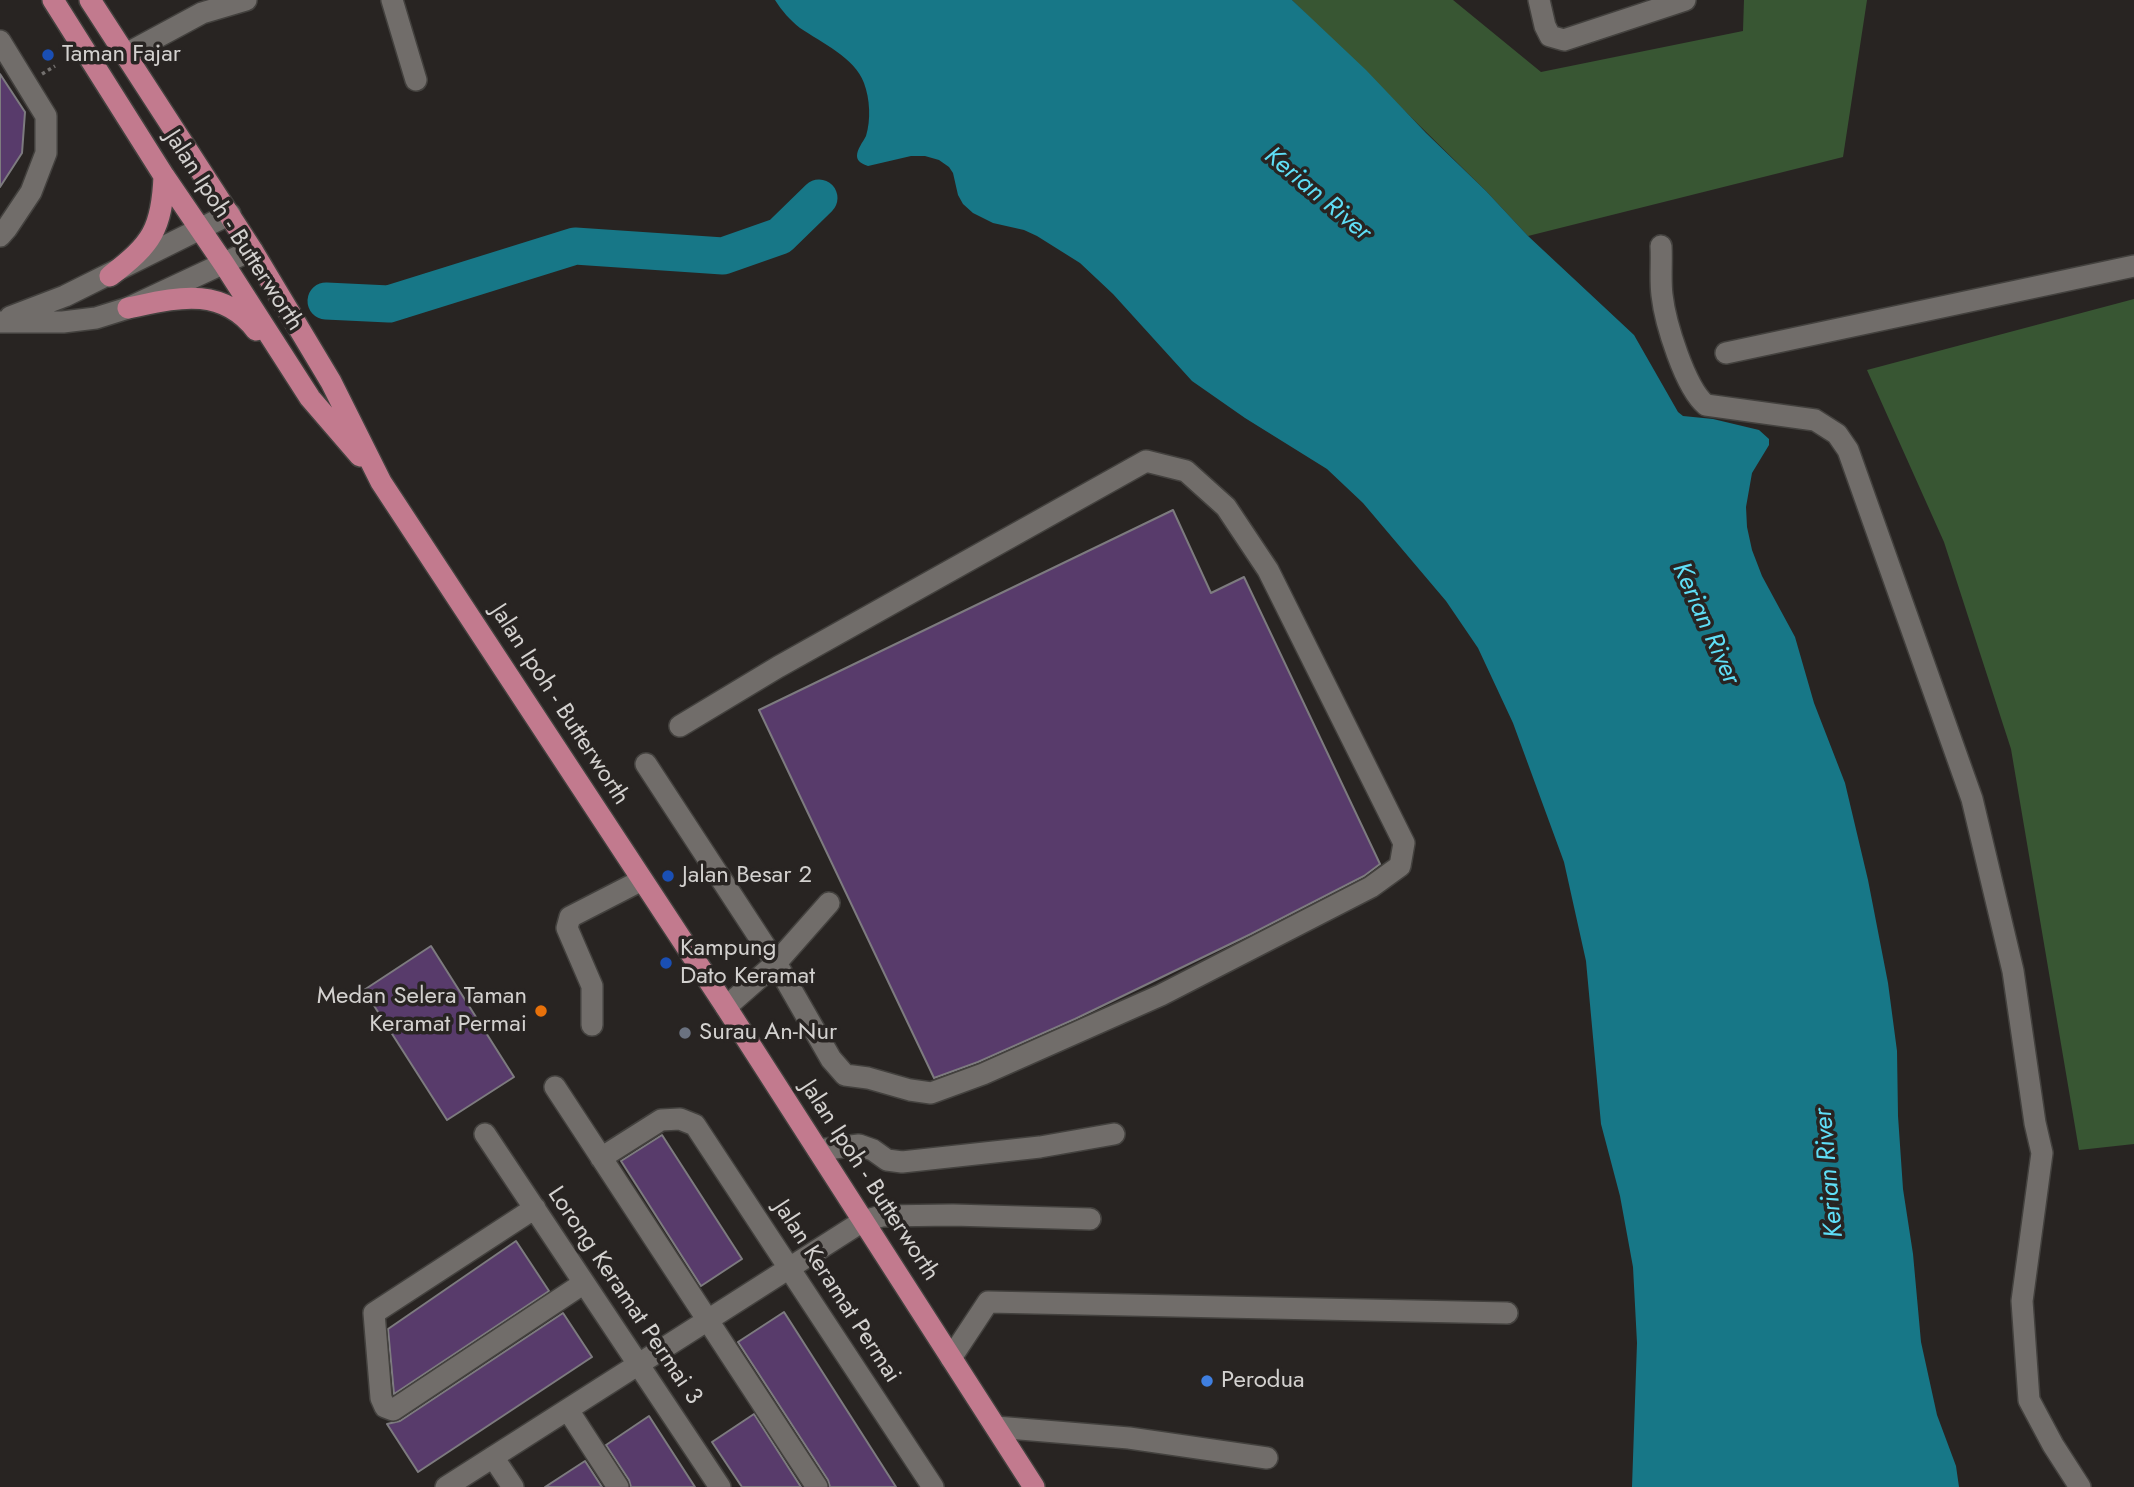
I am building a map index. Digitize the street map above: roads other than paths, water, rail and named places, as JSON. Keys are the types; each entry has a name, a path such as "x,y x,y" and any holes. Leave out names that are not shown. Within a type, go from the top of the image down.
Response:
{"highway":[{"name":"Jalan Ipoh - Butterworth","path":"53,0 164,176 310,398 381,482"},
{"name":"Jalan Ipoh - Butterworth","path":"93,2 252,250 331,382 381,482 726,1007 1034,1487"},
{"path":"110,275 131,260 148,242 158,224 163,203 164,176"},
{"path":"128,308 179,297 197,297 236,311 251,324 310,398"}],"street":[{"path":"126,54 202,13 246,0"},
{"path":"392,0 416,80"},
{"path":"1539,0 1550,36 1564,40 1685,0"},
{"path":"0,41 46,116 46,153 31,192 0,236"},
{"path":"0,321 65,296 230,214"},
{"path":"1661,246 1662,296 1676,352 1698,399 1706,405 1815,420 1837,434 1848,450 1972,799 2013,971 2035,1123 2042,1153 2022,1301 2029,1400 2080,1487"},
{"path":"0,321 63,322 96,318 128,308 252,250"},
{"path":"1726,353 2134,266"},
{"path":"646,764 776,963 831,1059 845,1075 930,1093 983,1074 1161,995 1303,924 1371,887 1400,866 1404,843 1275,583 1261,560 1226,508 1186,471 1146,461 778,667 680,726"},
{"path":"592,1025 592,986 567,928 568,922 570,917 642,880"},
{"path":"726,1007 776,963 828,903"},
{"path":"555,1087 817,1487"},
{"name":"Jalan Keramat Permai","path":"601,1158 660,1120 680,1119 695,1125 927,1485"},
{"name":"Lorong Keramat Permai 3","path":"485,1133 720,1487"},
{"path":"817,1150 859,1145 873,1150 887,1160 902,1162 1040,1147 1114,1134"},
{"path":"535,1208 373,1313 381,1398 385,1406 393,1410 584,1283"},
{"path":"446,1487 863,1221 882,1216 953,1215 1090,1219"},
{"path":"951,1357 988,1302 1507,1312"},
{"path":"568,1410 618,1487"},
{"path":"996,1427 1129,1438 1267,1458"},
{"path":"493,1457 513,1487"}],"water":[{"name":"Kerian River","path":"775,0 1292,0 1366,70 1528,236 1634,335 1678,412 1683,416 1713,419 1759,430 1769,439 1769,445 1752,473 1746,507 1747,527 1762,576 1795,637 1814,703 1845,783 1868,880 1888,983 1897,1051 1903,1189 1913,1254 1921,1342 1937,1415 1956,1466 1959,1487 1632,1487 1637,1343 1633,1267 1620,1196 1601,1124 1586,961 1564,862 1513,723 1478,648 1446,601 1363,503 1327,469 1192,381 1113,294 1080,263 1037,236 993,223 973,213 958,195 953,173 939,160 911,156 868,166 859,161 857,153 868,130 869,116 864,83 845,58 796,25"}],"waterway":[{"path":"326,301 389,304 575,246 723,256 780,236 819,198"}],"place":[{"name":"Taman Fajar","path":"48,55"},
{"name":"Jalan Besar 2","path":"668,876"},
{"name":"Kampung Dato Keramat","path":"666,963"},
{"name":"Medan Selera Taman Keramat Permai","path":"541,1011"},
{"name":"Surau An-Nur","path":"685,1033"},
{"name":"Perodua","path":"1207,1381"}]}
